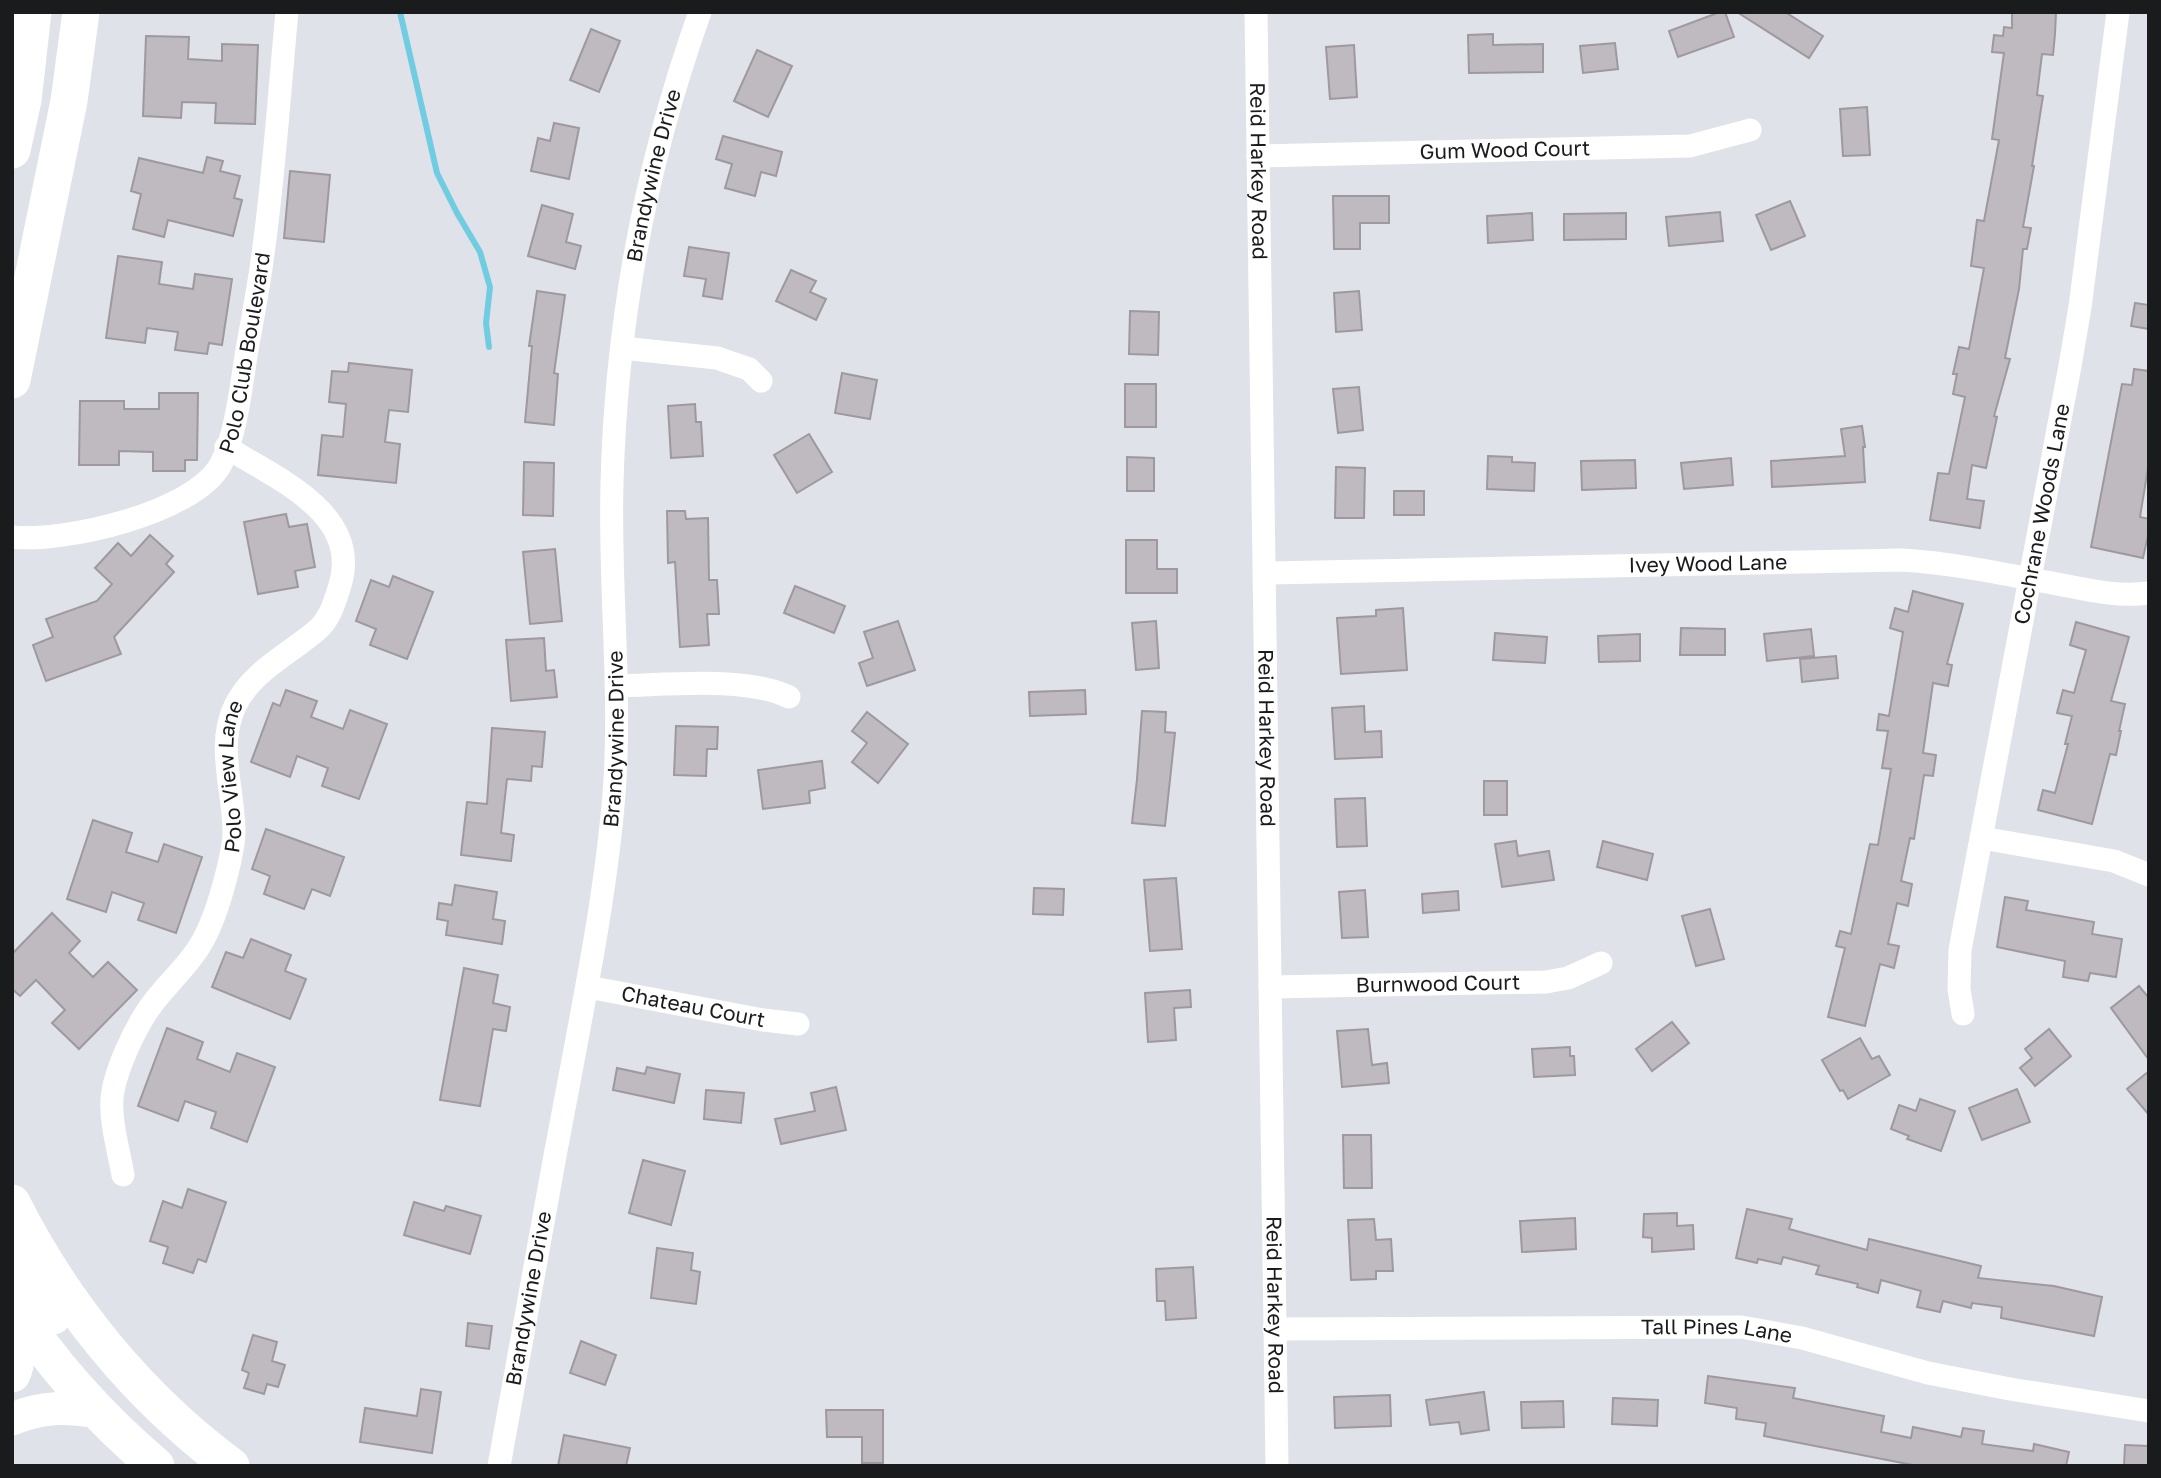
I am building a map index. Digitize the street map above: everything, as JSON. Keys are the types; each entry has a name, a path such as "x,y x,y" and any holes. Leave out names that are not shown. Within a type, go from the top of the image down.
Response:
{"main road":[{"path":"12,150 23,100 33,12"},
{"path":"12,380 69,101 81,12"},
{"path":"12,1203 39,1254 78,1312 150,1397 231,1466"},
{"path":"12,1265 50,1315 64,1319 78,1312"},
{"path":"12,1302 66,1376 99,1412 156,1466"},
{"path":"12,1338 16,1364 12,1374"},
{"path":"66,1376 96,1383 108,1389 141,1422 193,1466"}],"street":[{"name":"Polo Club Boulevard","path":"12,537 50,537 134,520 170,505 200,488 220,465 236,417 263,260 286,12"},
{"name":"Brandywine Drive","path":"499,1466 588,987 606,872 614,794 618,686 612,483 616,406 634,261 684,62 700,12"},
{"name":"Reid Harkey Road","path":"1256,12 1276,1466"},
{"name":"Cochrane Woods Lane","path":"1963,1014 1959,989 1961,950 2080,307 2118,12"},
{"name":"Gum Wood Court","path":"1258,156 1690,146 1750,130"},
{"path":"622,348 736,362 749,369 761,381"},
{"name":"Polo View Lane","path":"123,1175 113,1118 113,1092 120,1070 146,1013 200,945 226,875 234,834 226,759 229,728 235,706 249,685 319,629 334,606 344,573 343,548 332,523 306,497 226,447"},
{"name":"Ivey Wood Lane","path":"1265,573 1902,560 1942,563 2081,588 2135,595 2149,593"},
{"path":"618,686 749,685 773,689 789,697"},
{"path":"1982,838 2114,860 2139,869 2149,876"},
{"name":"Burnwood Court","path":"1270,987 1546,982 1568,978 1601,962"},
{"name":"Chateau Court","path":"588,987 762,1020 798,1024"},
{"name":"Tall Pines Lane","path":"1274,1329 1741,1327 1802,1338 1928,1373 2010,1390 2149,1410"},
{"path":"12,1406 45,1383 66,1376"},
{"path":"12,1419 53,1407 99,1412"}],"building":[{"path":"1725,12 1734,37 1678,57 1669,31"},
{"path":"1737,12 1785,12 1823,36 1809,58"},
{"path":"2012,12 2056,12 2055,34 2053,55 2042,54 2037,95 2043,96 2023,227 2031,228 2027,249 2023,249 2019,289 2005,358 2010,359 1994,416 1997,417 1986,468 1972,465 1967,499 1984,501 1980,528 1930,520 1938,473 1949,474 1965,397 1953,394 1957,374 1953,374 1959,347 1969,349 1984,268 1971,266 1977,220 1984,221 1999,140 1992,139 2004,53 1992,52 1994,35 2003,36 2004,27 2012,28"},
{"path":"591,29 620,41 599,92 570,80"},
{"path":"1493,34 1493,45 1543,44 1543,72 1469,73 1468,35"},
{"path":"146,36 189,37 188,59 222,61 222,44 258,45 255,124 215,123 216,103 182,102 181,118 143,116"},
{"path":"1615,43 1618,69 1583,73 1580,46"},
{"path":"1354,45 1357,97 1330,99 1326,47"},
{"path":"757,50 792,66 768,117 734,101"},
{"path":"1867,107 1870,155 1843,156 1840,109"},
{"path":"554,123 579,128 569,179 531,171 538,138 550,141"},
{"path":"723,136 782,152 776,176 761,172 755,196 725,188 732,164 716,159"},
{"path":"207,157 223,161 220,171 240,176 234,198 242,200 233,236 168,220 164,237 133,229 141,194 131,191 139,158 203,173"},
{"path":"290,171 330,175 324,242 284,238"},
{"path":"1333,196 1389,196 1389,223 1360,223 1360,249 1334,249"},
{"path":"1790,201 1805,236 1771,250 1756,215"},
{"path":"542,205 573,214 566,242 581,246 575,269 528,256"},
{"path":"1720,212 1723,241 1669,246 1666,217"},
{"path":"1532,213 1533,240 1488,243 1487,216"},
{"path":"1626,213 1626,239 1564,240 1564,214"},
{"path":"689,247 729,253 722,299 703,296 706,279 684,276"},
{"path":"118,256 162,262 159,284 193,289 195,274 232,279 222,345 209,343 207,354 175,350 178,332 147,328 145,343 106,338"},
{"path":"791,270 816,281 810,292 826,299 816,320 776,301"},
{"path":"537,291 565,295 554,373 558,374 554,425 525,422 532,346 529,346"},
{"path":"1359,291 1362,330 1336,332 1334,293"},
{"path":"2135,303 2149,305 2149,329 2131,326"},
{"path":"1130,311 1159,312 1158,355 1129,354"},
{"path":"349,363 412,370 408,412 389,410 385,442 400,444 396,483 318,475 322,435 343,437 346,404 329,402 332,371 348,372"},
{"path":"2134,369 2149,371 2149,462 2140,517 2149,519 2149,531 2143,558 2091,547 2122,384 2132,385"},
{"path":"842,373 877,380 870,419 835,413"},
{"path":"1125,384 1156,384 1156,427 1125,427"},
{"path":"1359,387 1363,430 1338,433 1333,389"},
{"path":"159,393 198,393 197,460 185,460 185,471 153,471 153,452 119,451 119,465 79,465 80,401 124,401 124,409 159,409"},
{"path":"695,404 696,422 701,422 703,456 671,458 668,406"},
{"path":"1862,426 1865,482 1772,487 1771,461 1845,456 1841,429"},
{"path":"809,434 832,472 797,493 774,455"},
{"path":"1488,456 1512,457 1512,462 1535,463 1534,491 1487,489"},
{"path":"1127,457 1154,458 1154,491 1127,491"},
{"path":"1731,458 1733,485 1684,489 1681,463"},
{"path":"1635,460 1636,488 1582,490 1581,461"},
{"path":"524,462 554,463 553,516 523,515"},
{"path":"1336,467 1365,468 1364,518 1335,518"},
{"path":"1394,491 1424,491 1424,515 1394,515"},
{"path":"667,511 685,511 686,519 708,518 709,580 717,580 719,614 707,614 709,645 680,647 675,562 668,563"},
{"path":"286,514 289,527 307,524 315,567 295,571 298,587 258,594 244,522"},
{"path":"150,535 173,556 166,564 174,572 114,637 121,654 46,681 33,645 53,637 46,619 97,601 112,584 95,568 118,543 131,556"},
{"path":"1126,540 1157,540 1157,569 1177,569 1177,593 1126,593"},
{"path":"555,549 562,621 530,624 523,552"},
{"path":"393,576 433,592 407,659 370,645 376,629 356,621 371,580 389,587"},
{"path":"795,586 845,606 834,633 784,613"},
{"path":"1913,591 1963,604 1947,664 1952,665 1948,686 1933,683 1923,753 1936,755 1933,776 1924,775 1914,839 1910,838 1901,881 1912,884 1908,906 1897,903 1888,944 1899,946 1894,968 1880,964 1865,1026 1828,1017 1845,948 1836,946 1840,931 1851,934 1870,844 1878,845 1891,769 1882,768 1888,731 1877,730 1879,714 1889,716 1903,632 1890,628 1895,608 1908,612"},
{"path":"1403,608 1407,670 1341,674 1337,618 1376,616 1376,610"},
{"path":"898,621 915,670 867,686 859,663 873,658 864,632"},
{"path":"1156,621 1159,668 1136,670 1132,623"},
{"path":"2076,622 2129,637 2111,701 2125,704 2121,731 2116,755 2110,754 2092,824 2038,810 2043,790 2055,793 2068,744 2065,744 2072,716 2057,713 2063,690 2074,693 2086,650 2070,645"},
{"path":"1681,628 1725,629 1725,655 1680,655"},
{"path":"1811,629 1814,656 1767,661 1764,634"},
{"path":"1495,633 1547,637 1545,663 1493,660"},
{"path":"1640,634 1640,661 1599,662 1598,636"},
{"path":"544,638 546,671 554,670 557,697 511,701 506,640"},
{"path":"1836,656 1838,678 1802,682 1800,659"},
{"path":"286,690 317,701 311,717 343,729 350,710 387,724 359,799 322,786 328,768 297,756 290,777 251,762 273,703 280,706"},
{"path":"1085,690 1086,714 1030,716 1029,692"},
{"path":"1364,706 1365,732 1381,731 1382,757 1335,759 1332,708"},
{"path":"1142,711 1166,712 1165,732 1175,733 1165,826 1132,823"},
{"path":"867,712 908,744 878,783 852,762 867,743 852,731"},
{"path":"676,726 718,727 717,749 707,749 706,776 674,775"},
{"path":"492,728 545,732 542,767 532,766 531,781 507,779 501,833 514,835 511,861 461,855 467,802 487,804"},
{"path":"822,761 825,788 809,791 810,803 763,809 758,770"},
{"path":"1484,781 1507,781 1507,815 1484,815"},
{"path":"1365,798 1367,846 1337,847 1335,799"},
{"path":"93,820 132,833 126,852 158,862 164,844 202,857 176,933 138,920 144,903 112,892 106,912 67,899"},
{"path":"266,829 344,857 330,896 312,889 304,909 264,894 270,876 252,869"},
{"path":"1516,841 1518,856 1549,851 1554,880 1502,887 1495,844"},
{"path":"1603,841 1653,854 1647,880 1597,867"},
{"path":"1176,878 1182,949 1150,951 1144,880"},
{"path":"455,885 497,892 493,919 505,921 502,944 446,935 448,921 437,919 439,903 452,905"},
{"path":"1034,888 1064,889 1063,915 1033,914"},
{"path":"1365,890 1368,937 1342,938 1339,892"},
{"path":"1458,891 1459,910 1423,913 1422,894"},
{"path":"2005,897 2028,901 2026,910 2094,922 2092,934 2122,939 2116,977 2090,973 2088,981 2063,977 2065,961 1997,947"},
{"path":"1710,909 1724,959 1696,966 1682,916"},
{"path":"52,913 80,941 69,953 93,977 108,962 137,990 79,1049 52,1023 65,1010 36,980 20,996 12,989 12,954"},
{"path":"251,939 291,955 285,971 306,979 290,1019 212,987 226,952 243,958"},
{"path":"464,968 498,975 493,1003 510,1007 506,1031 493,1029 480,1106 440,1100"},
{"path":"2139,986 2149,998 2149,1060 2111,1008"},
{"path":"1190,990 1191,1007 1174,1008 1176,1040 1148,1042 1145,993"},
{"path":"1672,1022 1689,1043 1652,1071 1636,1049"},
{"path":"167,1028 203,1042 197,1059 230,1072 237,1053 275,1067 247,1142 211,1128 216,1112 185,1101 178,1121 138,1106"},
{"path":"1368,1029 1372,1065 1387,1063 1389,1083 1342,1087 1337,1031"},
{"path":"2049,1029 2071,1056 2035,1086 2020,1068 2032,1058 2025,1049"},
{"path":"1860,1038 1872,1059 1879,1056 1890,1075 1848,1099 1843,1090 1840,1091 1822,1060"},
{"path":"1570,1047 1570,1056 1574,1056 1575,1075 1534,1077 1532,1049"},
{"path":"647,1067 680,1074 674,1103 613,1090 617,1068 645,1074"},
{"path":"2149,1071 2149,1115 2127,1089"},
{"path":"836,1087 846,1130 781,1144 775,1119 815,1111 811,1093"},
{"path":"2017,1089 2030,1122 1982,1140 1969,1108"},
{"path":"706,1090 744,1093 741,1123 704,1119"},
{"path":"1920,1099 1955,1111 1941,1151 1907,1139 1909,1136 1891,1129 1899,1105 1916,1111"},
{"path":"1343,1135 1371,1135 1372,1188 1344,1188"},
{"path":"643,1160 685,1171 671,1225 629,1213"},
{"path":"188,1189 226,1202 206,1262 198,1259 193,1273 163,1263 168,1247 150,1241 163,1201 182,1208"},
{"path":"414,1202 444,1211 446,1206 481,1216 470,1254 404,1235"},
{"path":"1747,1209 1792,1219 1789,1229 1867,1250 1869,1239 1981,1266 1978,1278 2054,1286 2102,1297 2094,1336 2001,1318 2002,1307 1972,1303 1971,1308 1943,1301 1940,1312 1917,1307 1921,1291 1881,1280 1878,1293 1857,1287 1858,1284 1816,1274 1819,1266 1783,1257 1781,1264 1758,1259 1757,1263 1736,1258"},
{"path":"1677,1213 1677,1226 1693,1225 1694,1249 1652,1252 1652,1238 1643,1237 1644,1214"},
{"path":"1575,1218 1576,1249 1522,1252 1520,1221"},
{"path":"1374,1219 1376,1240 1391,1239 1393,1271 1376,1271 1376,1279 1351,1280 1348,1220"},
{"path":"657,1248 693,1253 691,1270 700,1272 696,1304 651,1298"},
{"path":"1193,1267 1196,1318 1166,1320 1165,1301 1157,1301 1156,1269"},
{"path":"468,1323 492,1326 489,1349 466,1346"},
{"path":"253,1335 277,1342 272,1361 285,1365 278,1387 267,1384 264,1394 244,1388 249,1373 242,1370"},
{"path":"581,1341 616,1355 605,1385 570,1373"},
{"path":"1708,1376 1795,1388 1793,1398 1884,1416 1881,1432 1911,1438 1913,1427 1961,1437 1963,1428 1984,1431 1982,1444 2033,1451 2034,1444 2069,1452 2066,1466 1918,1466 1764,1436 1766,1423 1736,1419 1737,1408 1705,1403"},
{"path":"421,1389 441,1392 432,1453 360,1442 365,1408 417,1416"},
{"path":"1484,1392 1489,1430 1461,1434 1459,1422 1430,1425 1426,1400"},
{"path":"1390,1395 1391,1426 1335,1428 1334,1397"},
{"path":"1613,1398 1658,1400 1657,1426 1612,1424"},
{"path":"1563,1401 1564,1427 1522,1428 1521,1402"},
{"path":"826,1410 883,1410 883,1463 862,1463 862,1437 827,1437"},
{"path":"564,1435 630,1448 626,1466 558,1466"},
{"path":"2125,1445 2149,1446 2149,1466 2124,1466"}],"waterway":[{"path":"400,12 437,173 480,252 490,287 486,323 489,347"}]}
